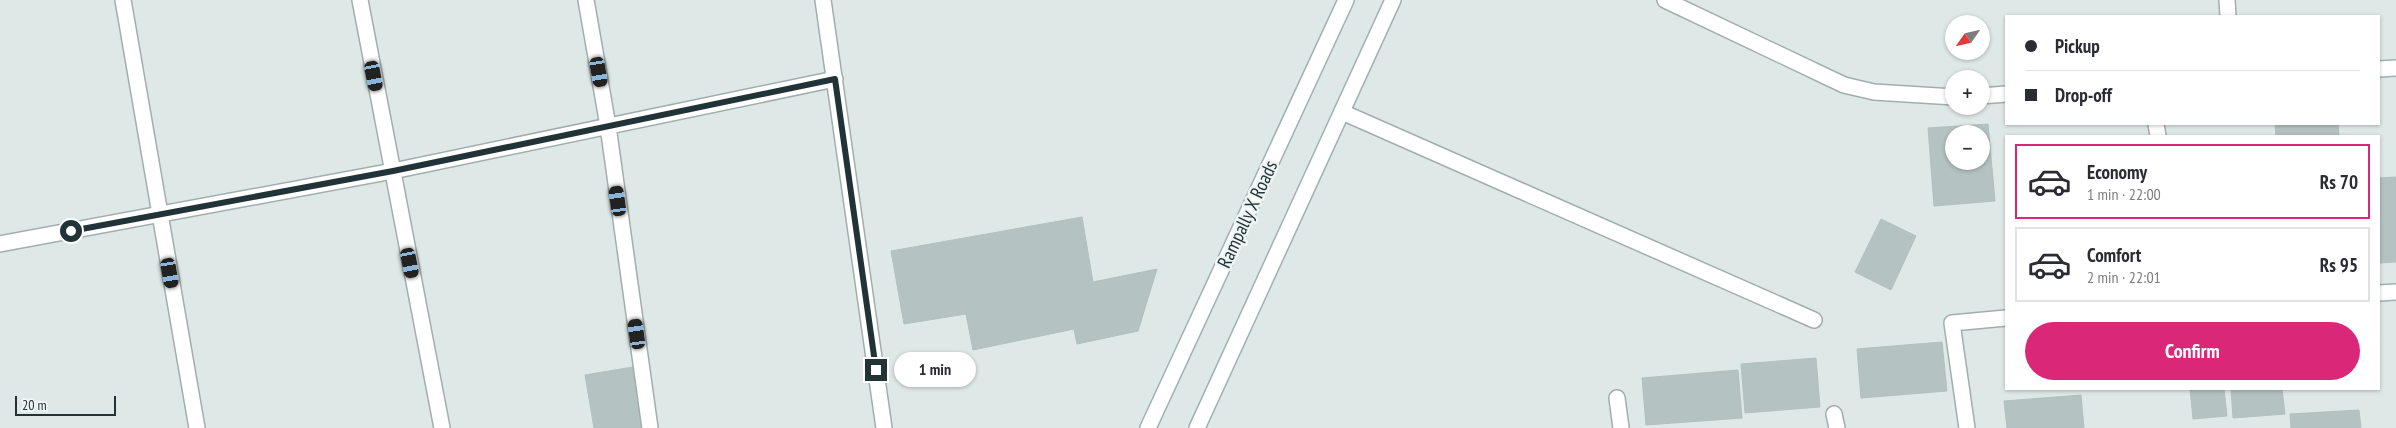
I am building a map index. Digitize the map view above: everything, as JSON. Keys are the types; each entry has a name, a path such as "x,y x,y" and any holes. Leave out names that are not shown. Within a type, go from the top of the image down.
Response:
{"street":[{"path":"123,0 197,428"},
{"path":"360,0 442,428"},
{"path":"586,0 608,126 650,428"},
{"path":"823,0 884,428"},
{"name":"Rampally X Roads","path":"1148,428 1346,0"},
{"path":"1197,428 1393,0"},
{"path":"1665,0 1844,85 1874,92 1945,96"},
{"path":"2227,0 2228,15"},
{"path":"2380,69 2396,68"},
{"path":"0,244 393,171 835,79"},
{"path":"1990,95 2005,94"},
{"path":"1342,112 1814,320"},
{"path":"2380,293 2396,292"},
{"path":"1967,428 1952,324 2005,318"},
{"path":"1617,398 1621,428"}],"building":[{"path":"2275,125 2338,125 2339,135 2276,135"},
{"path":"1945,127 1945,170 1990,170 1990,146 1995,201 1934,206 1928,128"},
{"path":"2396,177 2396,262 2380,263 2380,178"},
{"path":"1082,217 1093,282 1157,269 1138,331 1077,344 1074,329 973,350 966,314 904,324 891,251"},
{"path":"1881,219 1916,236 1891,290 1855,272"},
{"path":"1942,342 1947,391 1861,398 1857,349"},
{"path":"1816,358 1820,407 1745,413 1741,364"},
{"path":"633,367 644,428 594,428 585,375"},
{"path":"1738,370 1742,418 1646,425 1642,378"},
{"path":"2190,390 2224,390 2227,416 2193,419"},
{"path":"2231,390 2282,390 2285,414 2233,418"},
{"path":"2081,395 2084,428 2007,428 2004,401"},
{"path":"2359,410 2361,428 2291,428 2290,414"}],"route":[{"path":"71,231 393,171 835,79 876,370"}]}
